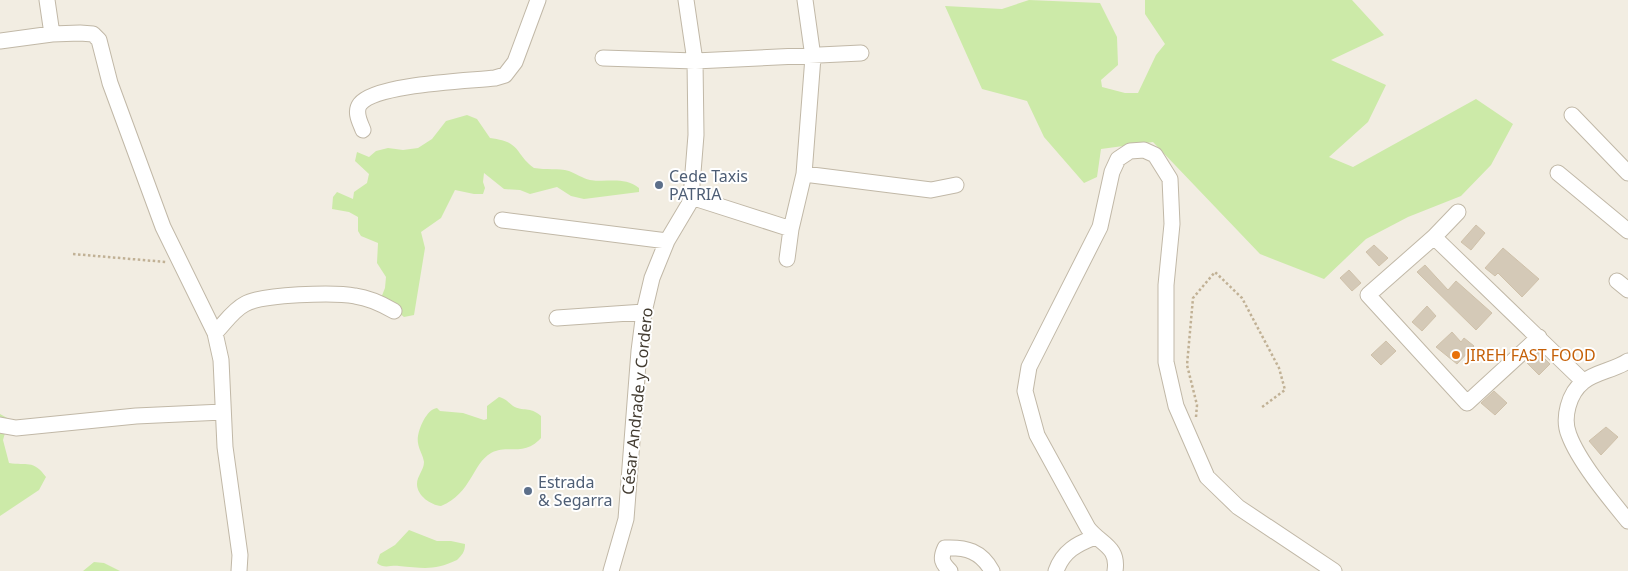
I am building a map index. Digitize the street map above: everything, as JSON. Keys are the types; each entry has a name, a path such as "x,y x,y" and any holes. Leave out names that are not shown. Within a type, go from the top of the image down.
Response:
{"street":[{"path":"47,0 52,34"},
{"path":"363,130 357,113 359,105 368,97 406,86 496,78 505,75 515,62 538,0"},
{"name":"César Andrade y Cordero","path":"611,571 626,519 638,351 644,312 652,278 667,242 689,204 691,197 696,135 695,61 686,0"},
{"path":"787,259 791,228 804,174 813,57 805,0"},
{"path":"0,41 52,34 93,34 99,40 110,83 130,142 163,227 214,333 221,360 223,412 232,507 240,555 239,571"},
{"path":"603,58 695,61 861,54"},
{"path":"1572,115 1628,173"},
{"path":"1115,571 1113,554 1107,543 1095,538 1070,497 1037,435 1025,391 1028,367 1100,227 1112,172 1118,159 1130,152 1144,150 1155,154 1170,179 1172,224 1166,285 1166,362 1176,406 1207,477 1238,507 1334,571"},
{"path":"1558,173 1628,232"},
{"path":"804,174 931,190 956,186"},
{"path":"691,197 791,228"},
{"path":"1458,212 1434,237 1368,295 1467,403 1540,337"},
{"path":"502,220 667,242"},
{"path":"1434,237 1540,337 1583,381"},
{"path":"214,333 245,303 300,295 353,295 373,300 394,311"},
{"path":"557,318 644,312"},
{"path":"1626,365 1583,381 1572,393 1567,414 1568,434 1603,490 1628,521"},
{"path":"0,425 16,428 136,416 223,412"},
{"path":"1056,571 1059,562 1074,546 1095,538"},
{"path":"950,571 942,564 945,548 969,549 978,554 992,571"}],"path":[{"path":"73,254 180,263"},
{"path":"1196,424 1197,406 1187,365 1193,298 1215,272 1242,298 1279,368 1285,390 1262,408"}],"green space":[{"path":"1029,0 1100,3 1117,37 1118,65 1101,80 1102,87 1125,93 1138,93 1156,55 1165,44 1145,14 1145,0 1352,0 1384,35 1331,60 1386,85 1368,122 1329,157 1353,167 1476,99 1513,124 1491,165 1461,196 1408,217 1366,239 1324,279 1260,254 1153,142 1101,149 1097,177 1084,183 1044,137 1027,101 982,89 945,6 1002,9"},
{"path":"467,115 477,119 490,138 513,145 534,168 565,170 590,180 627,182 639,188 639,192 584,199 571,196 557,187 530,194 520,190 504,189 484,173 483,182 485,188 483,194 455,190 441,218 421,232 425,248 414,315 404,317 381,298 385,288 386,277 377,263 378,243 361,236 358,231 358,217 349,212 332,209 333,197 337,192 353,199 354,192 367,183 369,174 355,161 357,152 369,157 376,151 388,148 403,150 418,148 432,139 446,121"},
{"path":"499,397 517,408 533,411 541,416 541,438 535,444 522,449 491,453 480,464 459,494 441,506 429,502 419,492 417,484 424,462 418,439 420,428 429,412 437,408 440,411 463,413 484,420 487,419 487,406"},
{"path":"0,414 9,419 3,440 9,463 33,465 46,477 39,490 0,516"},
{"path":"409,530 437,541 465,544 464,551 457,560 435,567 385,566 377,563 380,554 395,545"},
{"path":"94,562 104,563 120,571 83,571"}],"building":[{"path":"1476,225 1485,233 1471,250 1461,242"},
{"path":"1374,245 1388,258 1379,266 1366,252"},
{"path":"1503,248 1539,279 1522,297 1498,273 1495,276 1485,268"},
{"path":"1425,265 1448,290 1456,281 1492,313 1476,330 1417,272"},
{"path":"1349,270 1361,283 1352,291 1340,278"},
{"path":"1427,306 1436,316 1422,331 1412,322"},
{"path":"1452,332 1461,342 1464,338 1474,346 1457,364 1436,347"},
{"path":"1386,341 1396,351 1381,365 1371,355"},
{"path":"1538,352 1550,364 1539,375 1527,363"},
{"path":"1494,391 1507,403 1495,415 1481,403"},
{"path":"1606,427 1618,437 1601,455 1589,441"}],"place":[{"name":"Cede Taxis PATRIA","path":"659,185"},
{"name":"JIREH FAST FOOD","path":"1456,355"},
{"name":"Estrada & Segarra","path":"528,491"}]}
